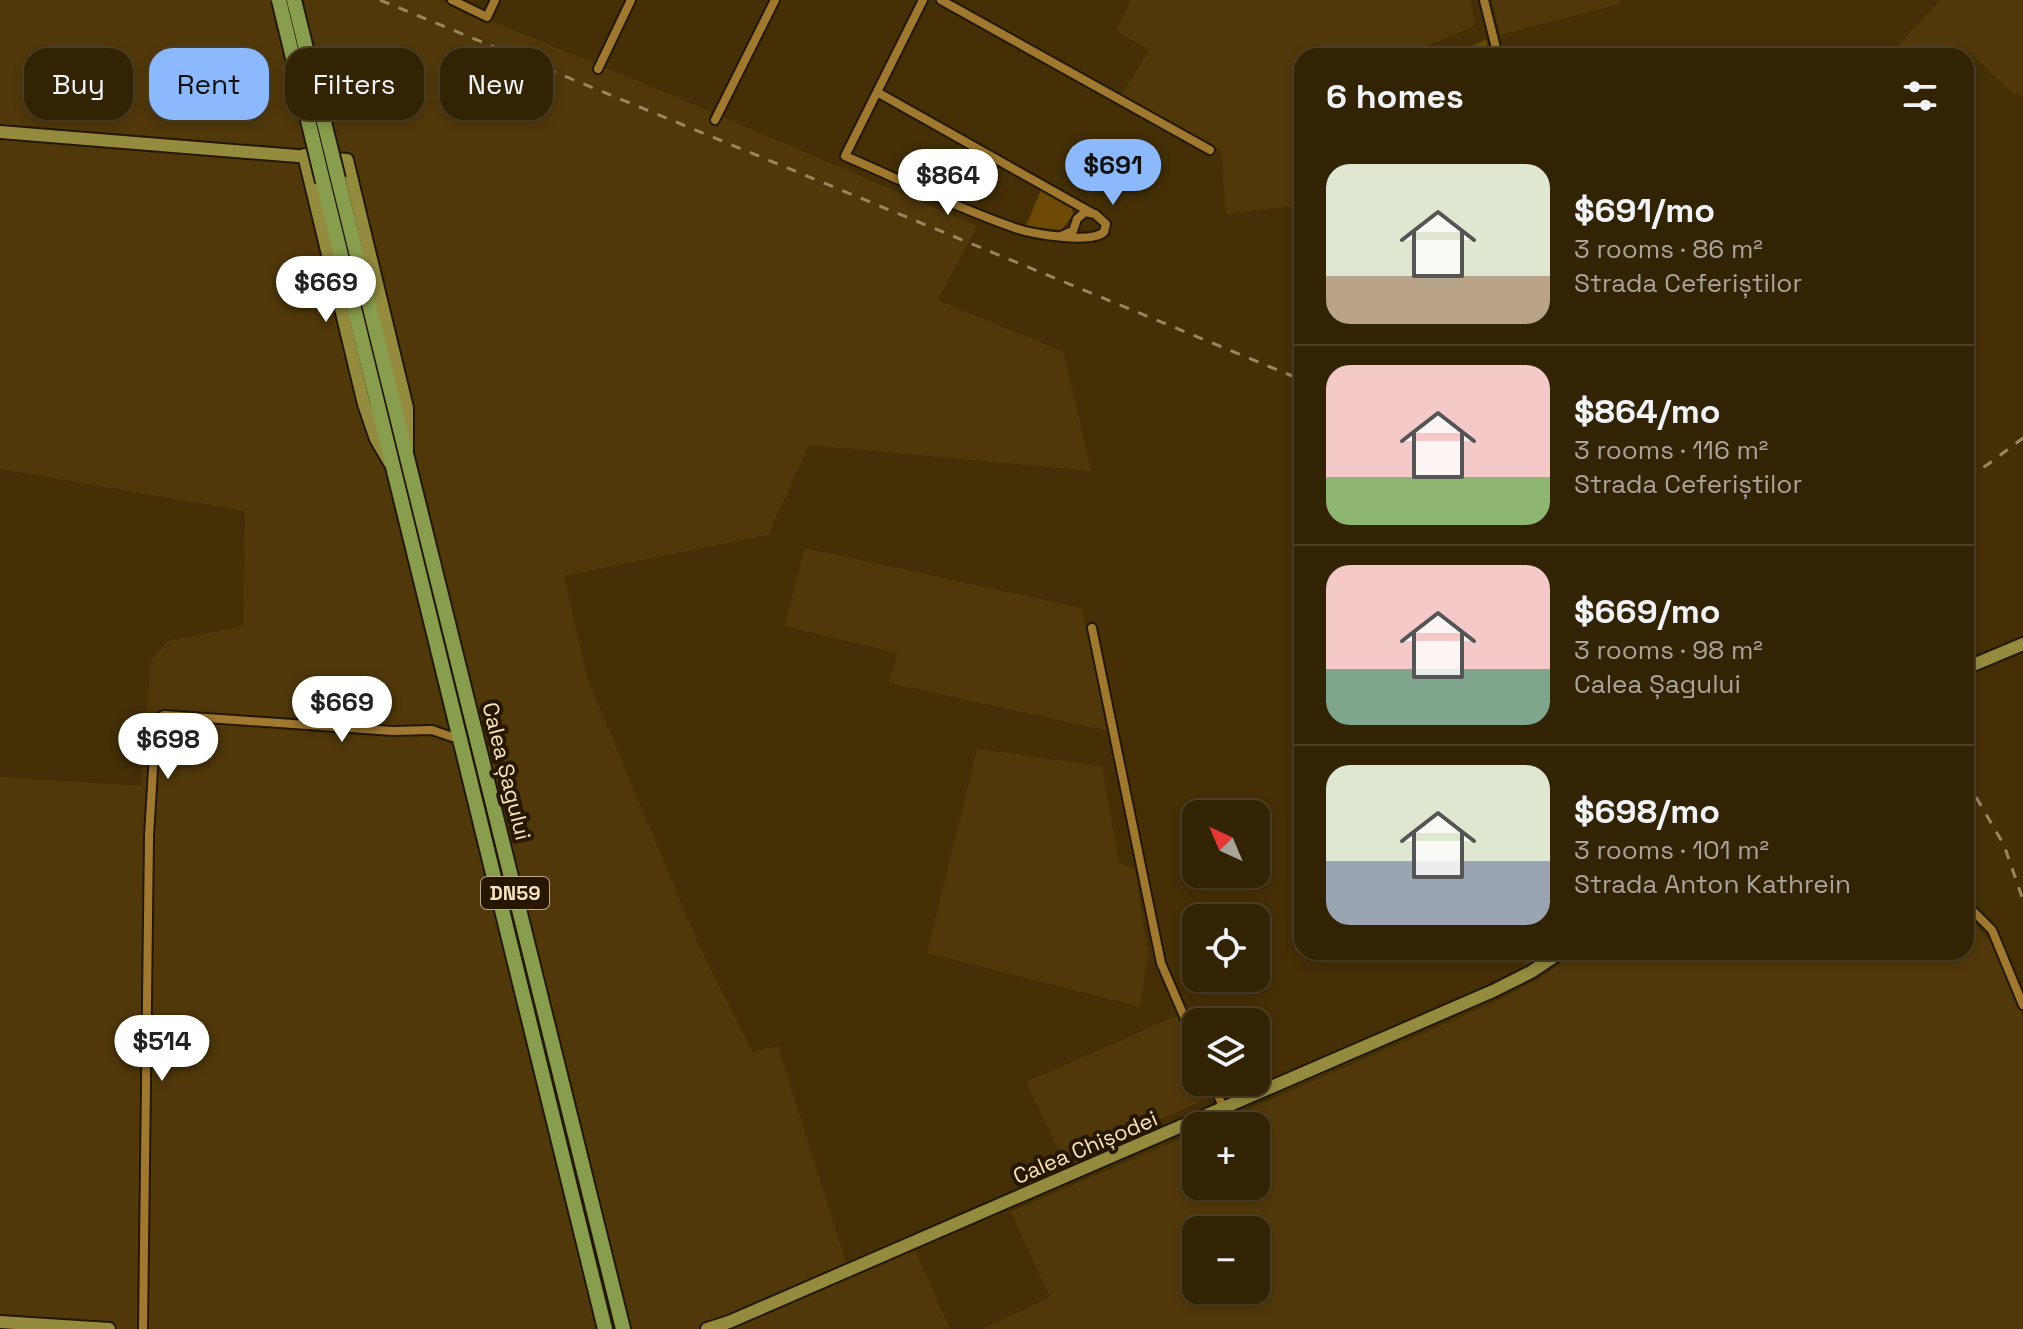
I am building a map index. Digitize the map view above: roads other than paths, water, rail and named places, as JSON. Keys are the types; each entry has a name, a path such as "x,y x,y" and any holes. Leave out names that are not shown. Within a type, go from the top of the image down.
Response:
{"main road":[{"name":"Calea Șagului","path":"279,0 406,457 623,1329"},
{"name":"Calea Șagului","path":"294,0 330,180 396,473 605,1329"},
{"path":"0,132 304,155"},
{"name":"Calea Șagului","path":"396,473 376,439 364,404 304,155 347,160 407,408 409,434 406,457"},
{"path":"1974,665 2023,644"},
{"name":"Calea Chișodei","path":"707,1329 1224,1109 1511,983 1548,960"},
{"path":"0,1322 109,1329"}],"street":[{"path":"452,0 487,17 495,0"},
{"path":"598,69 631,0"},
{"path":"715,120 775,0"},
{"path":"877,92 1093,213 1104,221 1106,229 1099,236 1086,237 1015,228 845,156 877,92 923,0"},
{"path":"941,0 1210,150"},
{"path":"1484,0 1496,48"},
{"path":"1061,236 1070,234 1076,222 1079,209 1075,204"},
{"path":"1076,222 1085,212 1093,213"},
{"path":"1076,222 1078,232 1086,237"},
{"path":"1092,628 1161,963 1182,1012"},
{"path":"432,730 455,714"},
{"path":"143,1329 149,836 156,719 159,716 393,731 432,730 462,740"},
{"path":"1974,912 1992,930 2023,1005"},
{"path":"1218,1096 1224,1109"}],"railway":[{"path":"380,0 1294,377"},
{"path":"1974,472 2023,438"},
{"path":"1974,794 2004,845 2023,900"}]}
